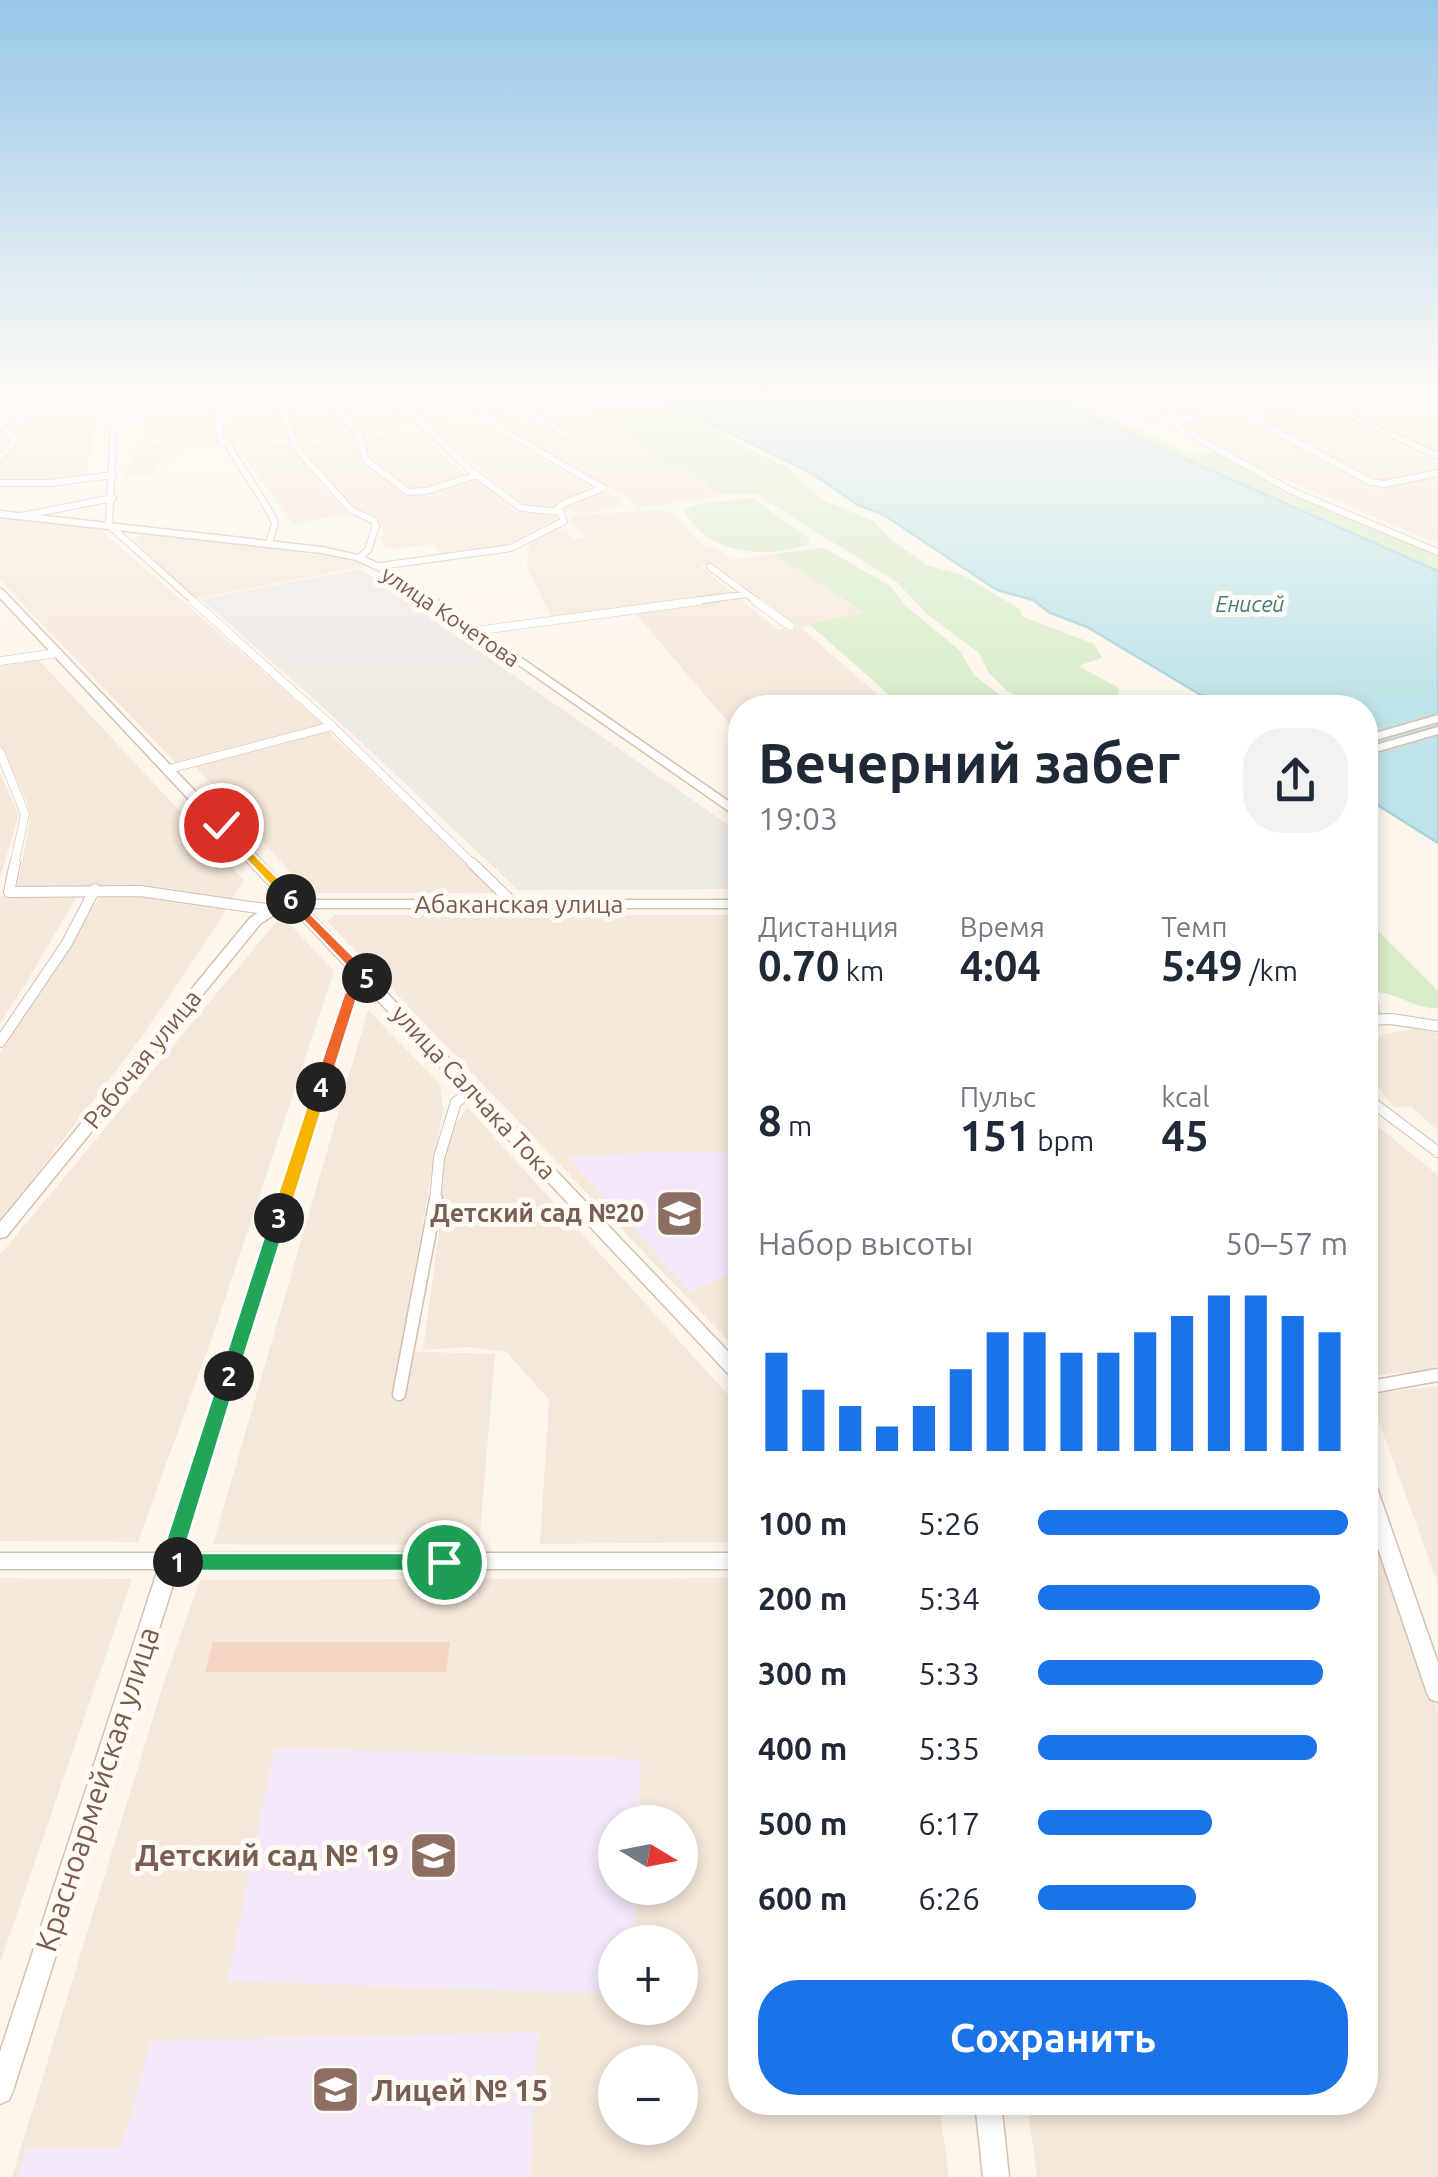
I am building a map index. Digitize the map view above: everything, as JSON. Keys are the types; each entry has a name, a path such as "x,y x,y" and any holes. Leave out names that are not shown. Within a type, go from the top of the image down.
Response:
{"street":[{"path":"20,516 113,498 109,525 332,726 514,904"},
{"path":"263,498 275,523 269,543"},
{"path":"340,498 376,526 368,550 359,558"},
{"path":"507,498 521,508 560,512"},
{"path":"380,566 518,546 562,524 558,508 579,498"},
{"path":"1308,498 1438,552"},
{"name":"улица Кочетова","path":"0,514 269,543 359,558 380,566 728,807"},
{"path":"710,567 790,626"},
{"name":"улица Салчака Тока","path":"0,592 728,1362"},
{"path":"474,632 747,594"},
{"path":"0,661 58,653"},
{"path":"1378,736 1438,718"},
{"path":"169,769 332,726"},
{"path":"1378,748 1438,730"},
{"path":"0,752 25,814 9,892 95,889 272,910 297,904"},
{"path":"0,1042 67,943 95,889"},
{"name":"Абаканская улица","path":"297,904 728,904"},
{"name":"Рабочая улица","path":"0,1234 255,921 272,910"},
{"name":"Красноармейская улица","path":"0,2091 351,994 368,979"},
{"path":"1378,1020 1438,1026"},
{"path":"400,1394 440,1158 456,1102 473,1091"},
{"path":"1378,1106 1438,1152"},
{"path":"1378,1386 1438,1375"},
{"path":"1378,1520 1438,1693"},
{"path":"0,1561 728,1561"},
{"path":"989,2115 996,2177"}],"shaded area":[{"path":"274,498 332,498 347,514 293,524"},
{"path":"343,498 500,498 512,511 555,516 559,522 512,547 443,556 434,544 395,549 384,546 379,538 385,533 370,513 353,510"},
{"path":"515,498 620,498 622,505 586,513 528,508"},
{"path":"627,498 714,498 637,508"},
{"path":"1328,498 1438,498 1438,544"},
{"path":"670,511 706,548 715,548 732,560 773,554 866,614 800,627 878,695 728,695 728,722 634,612 740,599 778,630 798,626 714,563 700,566 732,592 552,618 527,568 530,542 545,532 564,529 575,539 586,538 569,522 573,515"},
{"path":"0,517 101,530 324,725 176,763 0,580"},
{"path":"142,534 345,558 368,565 195,599 134,540"},
{"path":"361,569 728,825 728,889 518,890 344,726 201,599"},
{"path":"37,658 244,880 230,901 147,886 17,888 30,820 28,805 0,745 0,662"},
{"path":"328,731 497,893 309,893 195,766"},
{"path":"0,773 19,814 0,878"},
{"path":"80,891 26,983 0,1023 0,896"},
{"path":"103,892 230,905 138,1042 0,1222 0,1052"},
{"path":"335,915 728,915 728,1340 327,921"},
{"path":"287,921 334,971 214,1332 138,1542 0,1541 0,1255 276,922"},
{"path":"368,1010 440,1084 443,1110 400,1351 495,1354 479,1545 213,1544"},
{"path":"1420,1027 1438,1034 1438,1131 1411,1106 1394,1107 1378,1087 1378,1036"},
{"path":"467,1107 728,1395 728,1542 540,1544 549,1400 507,1352 468,1347 423,1350 449,1136"},
{"path":"1378,1127 1438,1175 1438,1370 1378,1375"},
{"name":"Детский сад №20","path":"728,1152 728,1275 691,1292 568,1157"},
{"path":"1438,1386 1438,1584 1378,1419 1378,1393"},
{"path":"1378,1537 1438,1712 1438,2177 1037,2177 1029,2115 1378,2115"},
{"path":"0,1578 132,1579 0,1963"},
{"path":"728,1578 728,2115 941,2115 949,2177 12,2177 165,1679 200,1580"},
{"name":"Детский сад № 19","path":"275,1748 641,1759 639,1805 598,1805 598,1905 635,1905 635,1925 598,1925 598,1993 228,1981"},
{"name":"Лицей № 15","path":"538,2032 530,2177 18,2177 26,2149 121,2149 151,2041"}],"green space":[{"path":"752,498 810,539 808,544 774,552 738,550 707,536 684,510 697,504"},
{"path":"762,498 819,498 873,521 890,539 927,565 963,575 1021,610 1021,616 1094,644 1102,658 1078,666 1119,688 1118,695 1014,695 988,672 979,653 926,613 898,583"},
{"path":"1272,498 1303,498 1438,556 1438,571"},
{"path":"824,548 890,586 905,605 960,651 974,675 1000,695 889,695 809,624 865,613 773,554"},
{"path":"1378,931 1438,991 1438,1008 1422,1007 1378,992"}],"water":[{"name":"Енисей","path":"847,498 1272,498 1438,571 1438,843 1378,805 1378,695 1201,695 1087,627 1050,613 1033,600 997,590 884,515"}],"building":[{"path":"213,1642 450,1642 446,1672 205,1672"}],"place":[{"name":"Детский сад №20","path":"679,1213"},
{"name":"Детский сад № 19","path":"434,1855"},
{"name":"Лицей № 15","path":"336,2090"}],"route":[{"path":"221,825 368,979 351,994 170,1562 444,1562"}]}
